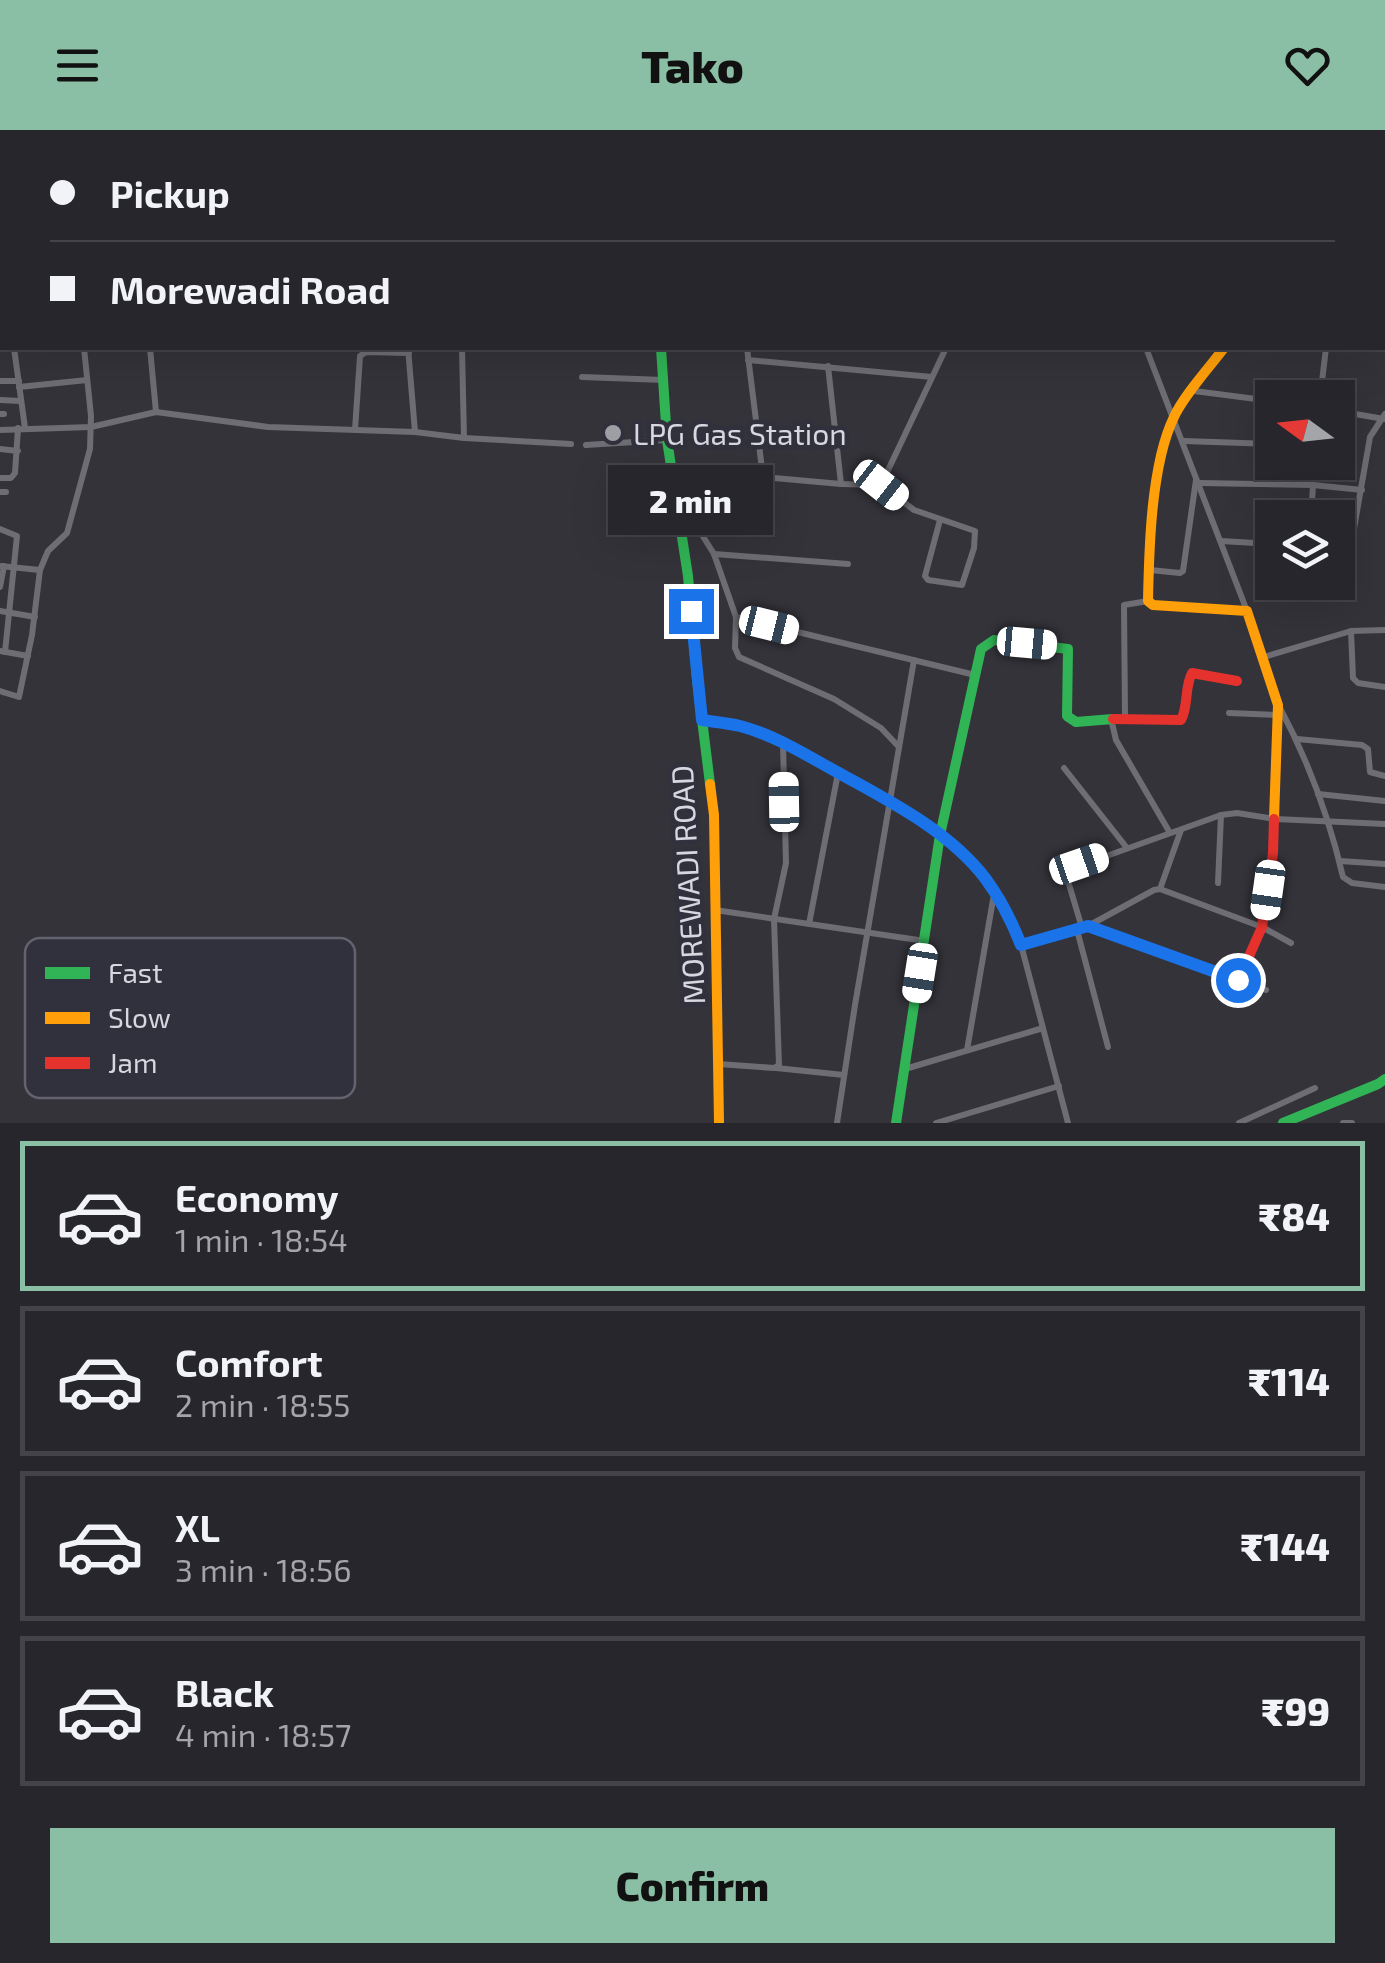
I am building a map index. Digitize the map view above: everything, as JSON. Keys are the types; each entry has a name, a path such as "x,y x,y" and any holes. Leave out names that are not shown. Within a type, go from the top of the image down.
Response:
{"street":[{"path":"0,478 13,476 21,428 14,350"},
{"path":"0,691 19,697 29,656 40,570 48,551 67,533 90,449 84,350"},
{"path":"150,350 156,412"},
{"path":"354,430 360,356 366,352 408,350 415,432"},
{"path":"462,350 464,438"},
{"name":"MOREWADI ROAD","path":"661,350 667,440 686,528 690,602 714,815 719,1123"},
{"path":"746,350 763,477"},
{"path":"881,485 945,350"},
{"path":"1149,350 1264,657 1277,710 1273,854 1262,927 1238,980"},
{"path":"1222,350 1174,416 1156,492 1148,600 1153,606 1247,611"},
{"path":"1322,380 1326,350"},
{"path":"748,360 932,376"},
{"path":"828,366 841,484"},
{"path":"582,377 664,380"},
{"path":"0,381 19,384 88,380"},
{"path":"1192,390 1255,398"},
{"path":"0,400 21,401"},
{"path":"0,430 91,427 156,412 268,427 415,432 571,444"},
{"path":"1355,414 1384,417 1370,437 1355,527"},
{"path":"586,445 667,440"},
{"path":"1184,442 1255,444"},
{"path":"0,449 18,450"},
{"path":"694,518 692,486 696,478 763,477 881,485 914,510 975,530 974,548 962,585 924,576 940,520"},
{"path":"1148,570 1180,574 1184,571 1198,480"},
{"path":"1198,480 1362,490"},
{"path":"1313,485 1313,500"},
{"path":"694,518 686,528 699,530"},
{"path":"694,518 701,521 699,530 714,554 732,604 739,657 834,699 881,728 899,747"},
{"path":"0,529 18,536 0,586"},
{"path":"1221,541 1255,543"},
{"path":"714,554 848,564"},
{"path":"6,566 40,570"},
{"path":"6,566 10,613 3,651 29,656"},
{"path":"1124,718 1124,605 1148,600"},
{"path":"0,611 35,617"},
{"path":"736,617 975,675"},
{"path":"1264,657 1351,631 1385,630"},
{"path":"1351,631 1353,678 1358,683 1385,687"},
{"path":"896,1123 940,835 981,649 994,640 1065,647 1069,652 1068,720 1076,722 1124,718 1181,720 1186,713 1187,683 1192,673 1237,681"},
{"path":"837,1123 914,660"},
{"path":"1229,714 1277,710"},
{"path":"1277,710 1297,739 1329,822 1346,881 1385,887"},
{"path":"702,720 740,726 783,742 891,802 962,853 994,892 1021,945 1068,1123"},
{"path":"1111,720 1116,740 1170,833"},
{"path":"1297,739 1362,745 1368,749 1370,772 1385,776"},
{"path":"774,1068 780,1057 774,919 786,863 783,742"},
{"path":"1064,768 1126,848"},
{"path":"809,924 838,772"},
{"path":"1318,794 1385,801"},
{"path":"1108,1047 1068,881 1070,872 1079,864 1236,813 1275,819 1385,824"},
{"path":"1218,883 1221,815"},
{"path":"1160,889 1182,829"},
{"path":"1340,862 1385,864"},
{"path":"1021,945 1082,928 1160,889 1262,927 1291,943"},
{"path":"967,1050 994,892"},
{"path":"716,910 926,941"},
{"path":"1082,928 1266,990"},
{"path":"905,1069 1043,1028"},
{"path":"718,1064 844,1076"},
{"path":"1282,1123 1385,1080"},
{"path":"936,1123 1059,1086"},
{"path":"1239,1123 1315,1088"},
{"path":"1343,1123 1352,1123"}],"traffic: fast":[{"path":"661,350 667,440 688,576 710,784"},
{"path":"896,1123 940,835 981,649 994,640 1068,649 1067,716 1076,722 1113,719"},
{"path":"1283,1123 1385,1079"}],"traffic: slow":[{"path":"1222,350 1184,400 1166,436 1153,507 1148,601 1153,605 1247,611 1278,705 1274,819"},
{"path":"710,784 714,815 719,1123"}],"traffic: jam":[{"path":"1113,719 1181,720 1192,673 1237,681"},
{"path":"1238,981 1262,927 1274,819"}],"place":[{"name":"LPG Gas Station","path":"613,433"}],"route":[{"path":"691,611 702,720 740,726 783,742 891,802 940,835 984,876 1021,945 1088,926 1238,980"}]}
